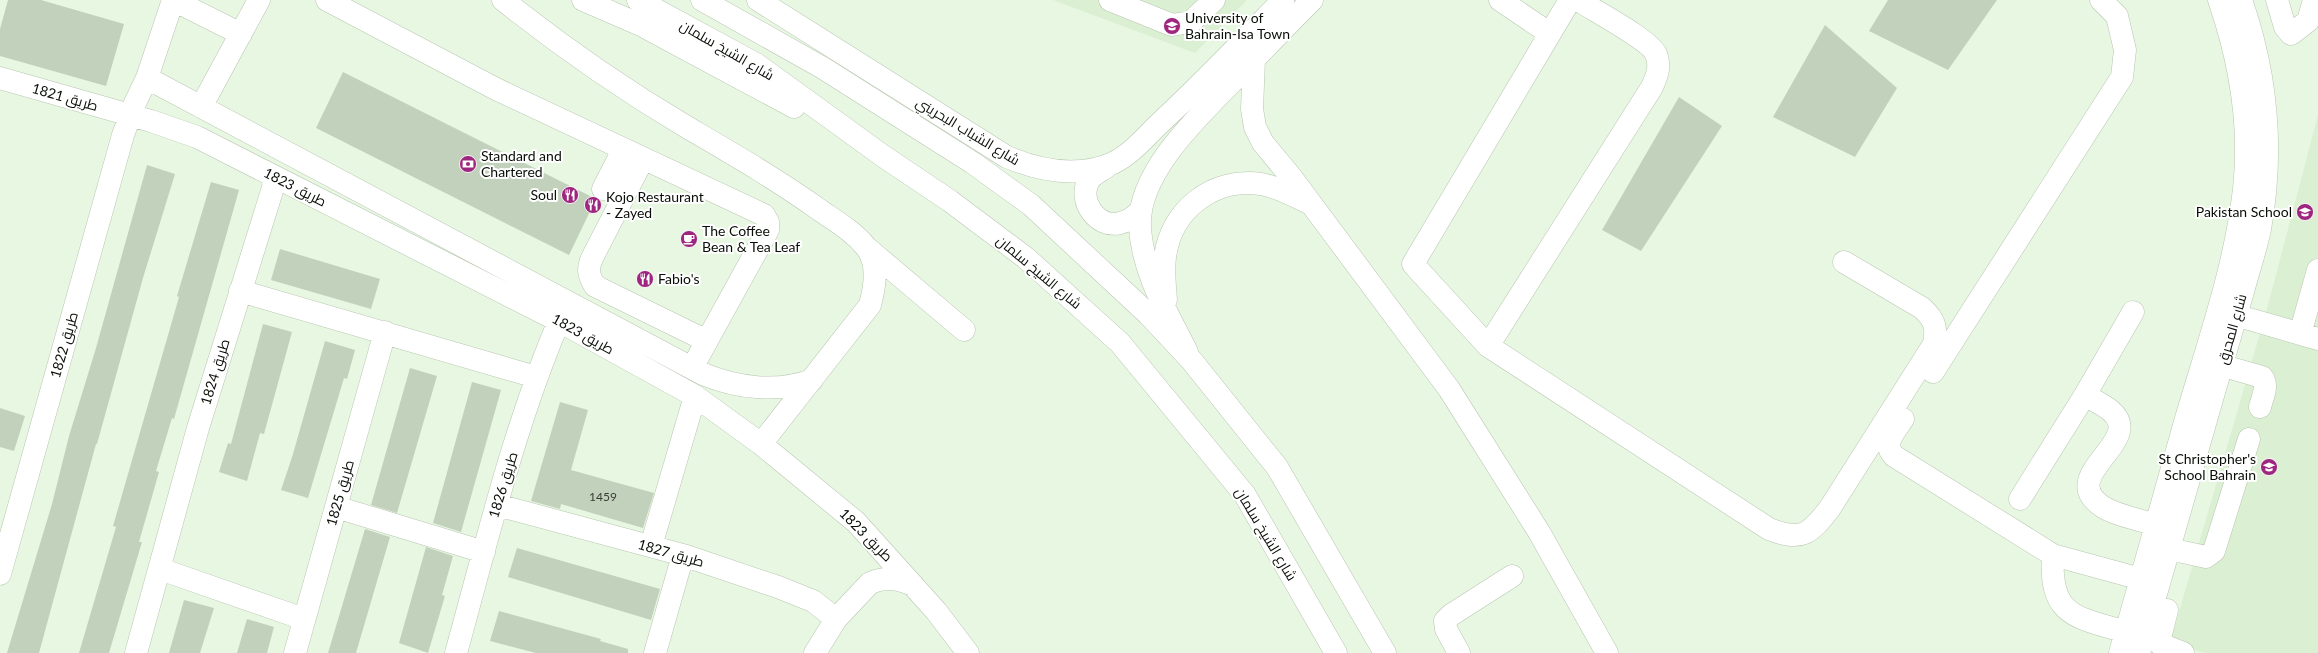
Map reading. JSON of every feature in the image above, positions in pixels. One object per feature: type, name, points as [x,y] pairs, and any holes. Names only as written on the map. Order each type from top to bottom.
[{"type":"street","points":[[173,0],[205,7],[241,34]]},
{"type":"street","name":"طريق 1822","points":[[0,574],[129,115],[147,78],[173,0]]},
{"type":"street","points":[[201,107],[259,0]]},
{"type":"street","points":[[327,0],[496,89],[764,215],[768,222],[768,230],[692,368]]},
{"type":"street","points":[[503,0],[604,76],[788,187],[849,230],[867,248],[964,330]]},
{"type":"street","points":[[583,0],[644,26],[883,156]]},
{"type":"street","name":"شارع الشيخ سلمان","points":[[638,0],[756,64],[883,156],[950,201],[1026,258],[1120,343],[1245,495],[1336,653]]},
{"type":"street","points":[[702,0],[823,68],[966,158],[1031,205],[1148,314],[1192,361],[1277,467],[1385,653]]},
{"type":"street","points":[[733,0],[769,25],[823,68]]},
{"type":"street","name":"شارع الشباب البحريني","points":[[758,0],[1007,157],[1030,167],[1056,171],[1084,170],[1112,163],[1128,154],[1170,114],[1283,0]]},
{"type":"street","points":[[1110,0],[1172,25],[1191,22],[1214,0]]},
{"type":"street","points":[[1192,361],[1168,314],[1143,255],[1140,226],[1141,210],[1150,186],[1164,158],[1176,142],[1312,0]]},
{"type":"street","points":[[1500,0],[1550,33]]},
{"type":"street","points":[[1570,0],[1413,264],[1488,346],[1769,529],[1787,536],[1804,534],[1818,523],[1830,508],[1934,344],[1937,329],[1932,318],[1922,308],[1844,262]]},
{"type":"street","points":[[1488,346],[1652,87],[1658,73],[1656,53],[1645,42],[1578,0]]},
{"type":"street","points":[[2101,0],[2117,16],[2125,50],[2122,77],[1892,437],[1888,447],[1894,456],[2053,555],[2141,579]]},
{"type":"street","name":"شارع المحرق","points":[[2120,653],[2155,525],[2225,285],[2240,220],[2244,188],[2245,124],[2242,92],[2235,54],[2219,0]]},
{"type":"street","name":"شارع المحرق","points":[[2139,653],[2260,231],[2267,166],[2265,102],[2256,46],[2242,0]]},
{"type":"street","points":[[2277,0],[2285,27],[2291,34],[2308,21],[2314,0]]},
{"type":"street","points":[[1254,59],[1252,109],[1255,127],[1263,143],[1312,205],[1449,389],[1540,532],[1607,653]]},
{"type":"street","name":"طريق 1821","points":[[0,78],[129,115]]},
{"type":"street","points":[[147,78],[420,221],[715,379],[745,386],[779,388],[796,386],[812,380]]},
{"type":"street","name":"طريق 1823","points":[[129,115],[196,137],[559,321],[695,396],[762,444],[856,522],[913,585],[968,653]]},
{"type":"street","points":[[603,189],[623,150]]},
{"type":"street","points":[[643,159],[588,266],[589,277],[595,286],[707,341]]},
{"type":"street","points":[[1112,163],[1090,179],[1085,190],[1086,203],[1093,215],[1105,222],[1118,224],[1131,220],[1141,210]]},
{"type":"street","name":"طريق 1824","points":[[136,653],[198,428],[276,178]]},
{"type":"street","points":[[1168,314],[1165,257],[1171,235],[1182,213],[1193,202],[1214,190],[1236,185],[1260,184],[1281,189],[1312,205]]},
{"type":"street","points":[[2183,653],[2162,647],[2159,642],[2276,215],[2275,209],[2271,203],[2264,202]]},
{"type":"street","points":[[762,444],[870,305],[874,290],[875,274],[873,261],[867,248]]},
{"type":"street","points":[[2248,319],[2309,336],[2318,270]]},
{"type":"street","points":[[240,291],[536,377]]},
{"type":"street","points":[[2020,499],[2085,396],[2133,312]]},
{"type":"street","name":"طريق 1826","points":[[456,653],[497,505],[536,377],[559,321]]},
{"type":"street","name":"طريق 1825","points":[[295,653],[385,332]]},
{"type":"street","points":[[2234,368],[2262,377],[2266,384],[2260,407]]},
{"type":"street","points":[[651,546],[695,396]]},
{"type":"street","points":[[2085,396],[2112,412],[2119,422],[2119,435],[2090,475],[2088,487],[2091,498],[2104,508],[2155,525]]},
{"type":"street","points":[[2183,552],[2206,557],[2214,551],[2249,439]]},
{"type":"street","name":"طريق 1827","points":[[497,505],[683,555],[778,587],[813,601],[836,619]]},
{"type":"street","points":[[336,507],[484,552]]},
{"type":"street","points":[[863,589],[872,567],[874,542]]},
{"type":"street","points":[[655,653],[683,555]]},
{"type":"street","points":[[2053,555],[2051,576],[2054,590],[2062,604],[2075,616],[2126,632]]},
{"type":"street","points":[[160,569],[304,619]]},
{"type":"street","points":[[1459,653],[1446,629],[1445,621],[1451,615],[1512,576]]},
{"type":"street","points":[[815,653],[836,619],[870,583],[885,578],[893,578],[913,585]]},
{"type":"shaded area","name":"University of Bahrain-Isa Town","points":[[1053,0],[1247,0],[1195,53]]},
{"type":"shaded area","name":"St Christopher's School Bahrain","points":[[2318,115],[2318,653],[2206,653],[2170,643],[2267,309]]},
{"type":"building","points":[[8,0],[41,0],[124,24],[106,86],[0,56],[0,29]]},
{"type":"building","points":[[1888,0],[1997,0],[1948,70],[1869,31]]},
{"type":"building","points":[[1825,25],[1897,88],[1855,157],[1773,117]]},
{"type":"building","points":[[343,72],[596,199],[569,255],[316,128]]},
{"type":"building","points":[[1679,97],[1722,126],[1641,251],[1602,230]]},
{"type":"building","points":[[147,165],[175,174],[143,278],[39,653],[7,653],[52,504],[69,436],[96,348]]},
{"type":"building","points":[[211,182],[239,190],[174,419],[172,418],[156,471],[159,472],[139,542],[142,542],[109,653],[79,653],[116,527],[113,526],[179,297],[177,296]]},
{"type":"building","points":[[280,249],[380,279],[371,309],[271,280]]},
{"type":"building","points":[[263,324],[292,332],[264,434],[260,433],[247,481],[219,472],[228,443],[231,444]]},
{"type":"building","points":[[325,341],[355,350],[347,379],[344,378],[308,498],[281,490],[293,454]]},
{"type":"building","points":[[410,368],[437,376],[397,513],[371,505]]},
{"type":"building","points":[[472,382],[501,390],[461,532],[433,523]]},
{"type":"building","points":[[560,402],[588,410],[571,470],[654,493],[643,528],[561,504],[560,509],[531,501]]},
{"type":"building","points":[[0,408],[25,416],[14,451],[0,447]]},
{"type":"building","points":[[365,529],[390,537],[356,653],[328,653]]},
{"type":"building","points":[[426,547],[453,556],[442,595],[445,596],[428,653],[399,643]]},
{"type":"building","points":[[517,548],[660,589],[651,620],[508,577]]},
{"type":"building","points":[[184,600],[214,608],[200,653],[169,653]]},
{"type":"building","points":[[499,611],[601,639],[600,641],[628,649],[628,653],[536,653],[490,641]]},
{"type":"building","points":[[247,619],[274,627],[267,653],[237,653]]},
{"type":"place","name":"University of Bahrain-Isa Town","points":[[1172,26]]},
{"type":"place","name":"Standard and Chartered","points":[[468,164]]},
{"type":"place","name":"Soul","points":[[570,195]]},
{"type":"place","name":"Kojo Restaurant - Zayed","points":[[593,205]]},
{"type":"place","name":"Pakistan School","points":[[2305,212]]},
{"type":"place","name":"The Coffee Bean & Tea Leaf","points":[[689,239]]},
{"type":"place","name":"Fabio's","points":[[645,279]]},
{"type":"place","name":"St Christopher's School Bahrain","points":[[2269,467]]}]
